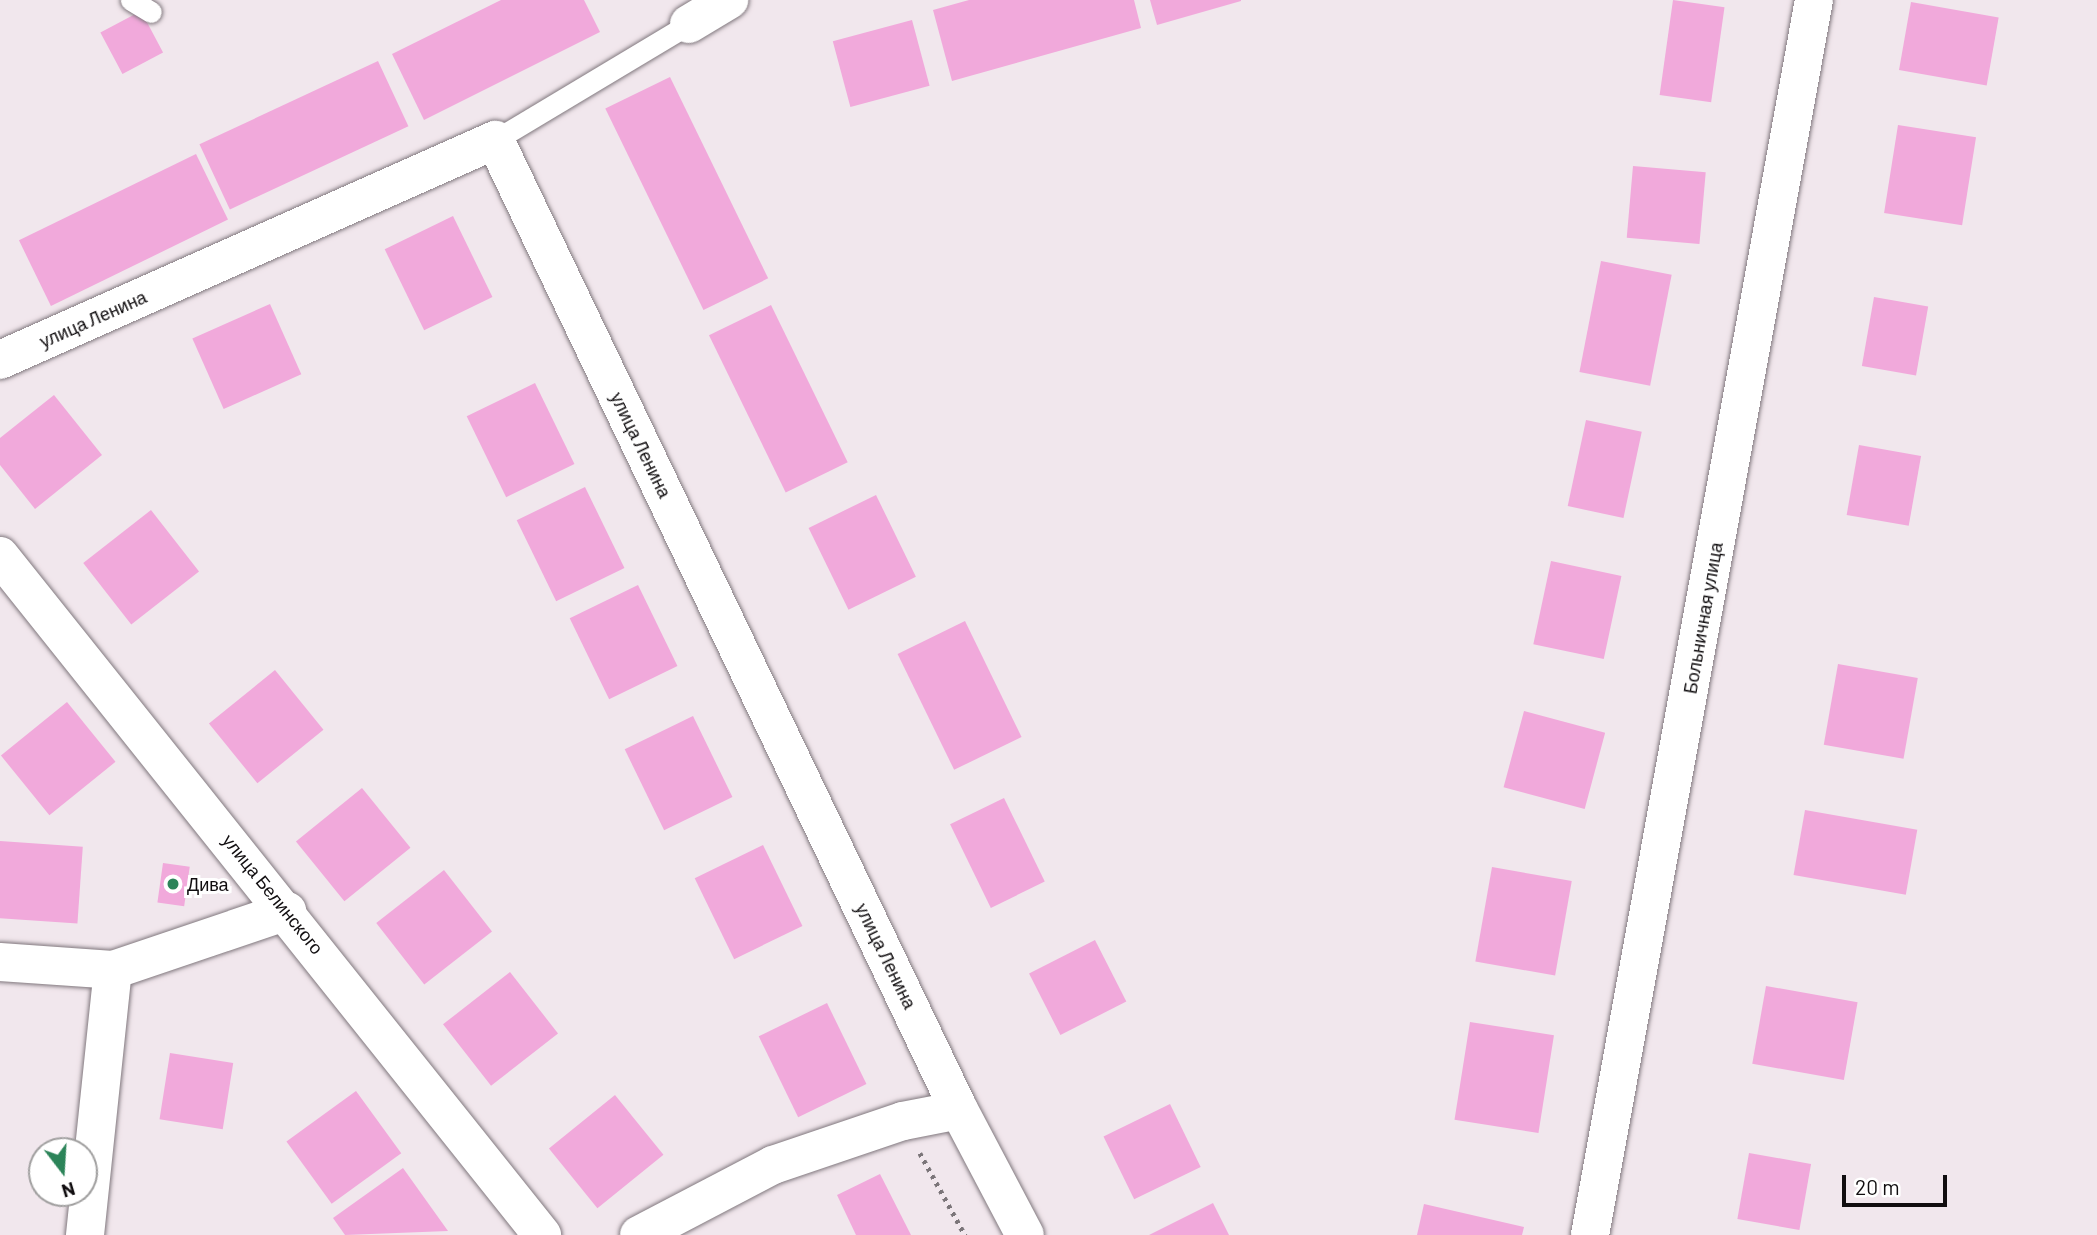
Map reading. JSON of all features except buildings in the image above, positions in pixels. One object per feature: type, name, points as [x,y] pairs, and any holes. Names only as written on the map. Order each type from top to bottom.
[{"type":"street","points":[[689,24],[729,0]]},
{"type":"street","name":"Больничная улица","points":[[1590,1235],[1814,0]]},
{"type":"street","name":"улица Ленина","points":[[0,360],[495,140],[959,1110],[1026,1235]]},
{"type":"street","name":"улица Белинского","points":[[0,556],[287,911],[542,1235]]},
{"type":"street","points":[[0,962],[113,970],[287,911]]},
{"type":"street","points":[[85,1235],[113,970]]},
{"type":"street","points":[[639,1235],[773,1165],[903,1121],[959,1110]]},
{"type":"lane","points":[[131,0],[151,12]]},
{"type":"lane","points":[[495,140],[689,24]]},
{"type":"path","points":[[903,1121],[965,1235]]},
{"type":"place","name":"Дива","points":[[173,884]]}]
